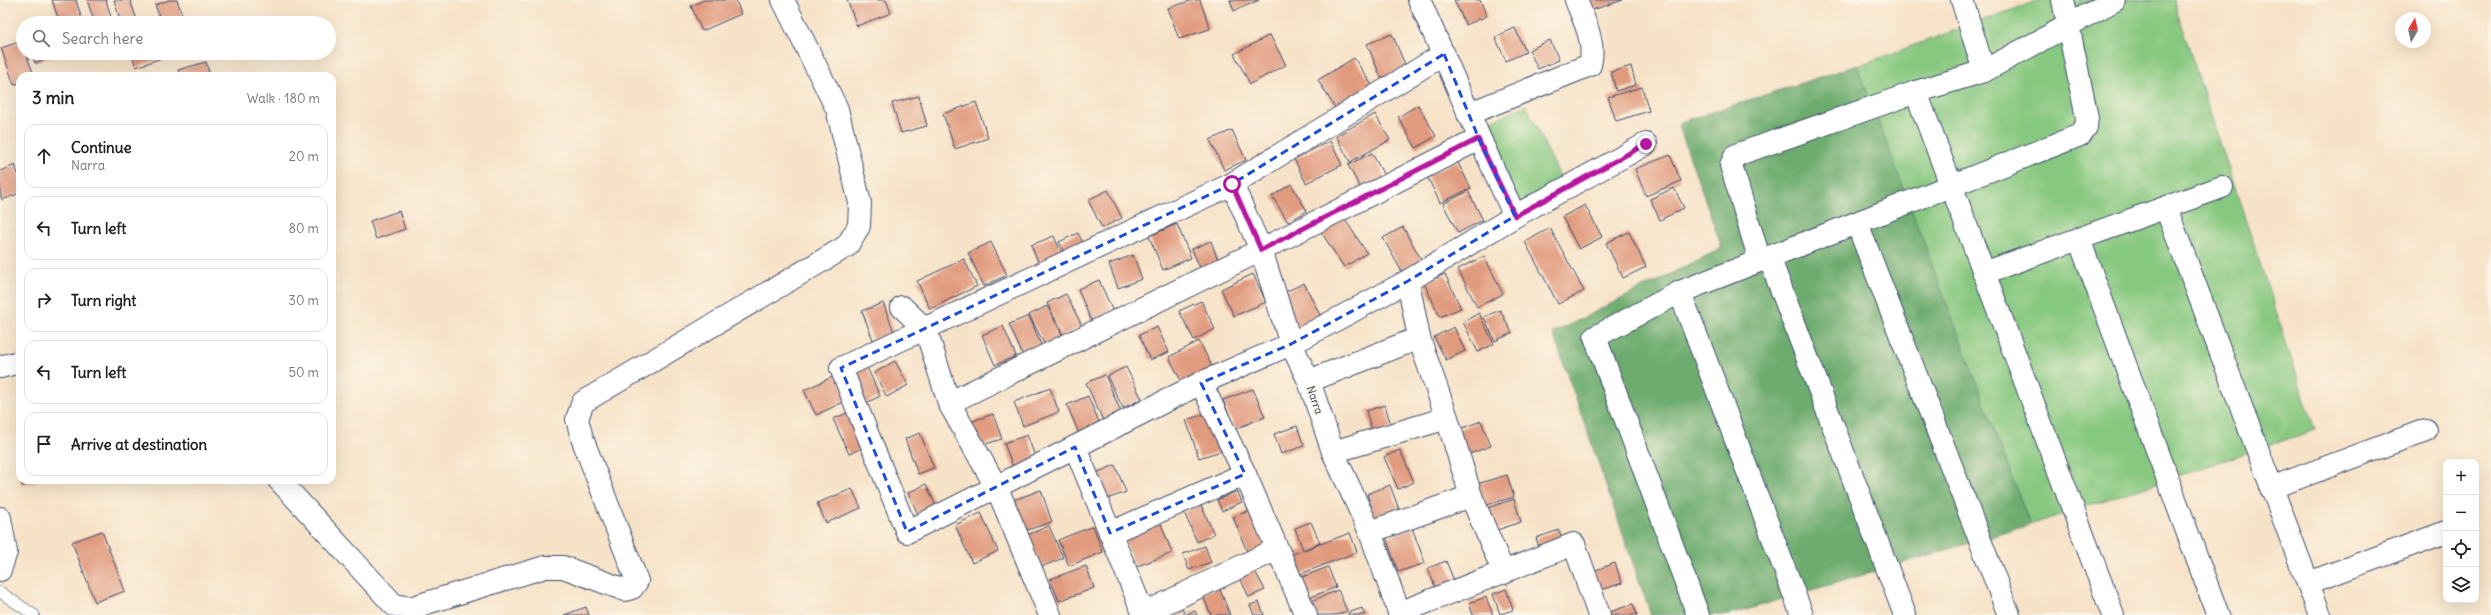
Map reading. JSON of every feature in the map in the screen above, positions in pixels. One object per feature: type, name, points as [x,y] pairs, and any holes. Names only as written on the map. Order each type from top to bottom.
[{"type":"street","points":[[284,484],[394,605],[410,608],[545,567],[563,567],[625,590],[632,588],[637,581],[582,438],[577,420],[583,402],[847,246],[859,226],[860,203],[837,109],[783,0]]},
{"type":"street","points":[[1419,0],[1444,54],[1478,139],[1515,216]]},
{"type":"street","points":[[1468,114],[1590,65],[1592,57],[1591,40],[1576,0]]},
{"type":"street","points":[[1962,0],[1984,71]]},
{"type":"street","points":[[1698,615],[1594,340],[1596,334],[1680,292],[2080,135],[2086,127],[2087,118],[2063,0]]},
{"type":"street","points":[[1905,615],[1764,259],[1731,164],[1736,155],[1916,92],[1984,71],[2068,27],[2115,0]]},
{"type":"street","points":[[1444,54],[1232,184],[926,330],[841,368],[907,532],[997,488],[1201,383],[1291,344],[1408,281],[1515,216],[1646,144]]},
{"type":"street","points":[[1916,92],[2113,615]]},
{"type":"street","points":[[949,403],[1261,250],[1478,139]]},
{"type":"street","name":"Narra","points":[[1232,184],[1261,250],[1291,344],[1309,381],[1333,452],[1370,532],[1400,614]]},
{"type":"street","points":[[1984,273],[2222,187]]},
{"type":"street","points":[[2166,208],[2320,615]]},
{"type":"street","points":[[1857,223],[2009,615]]},
{"type":"street","points":[[2079,238],[2218,615]]},
{"type":"street","points":[[1408,281],[1419,338],[1447,418],[1471,496],[1504,573]]},
{"type":"street","points":[[1680,292],[1802,615]]},
{"type":"street","points":[[902,307],[926,330],[949,403],[997,488],[1050,615]]},
{"type":"street","points":[[1309,381],[1419,338]]},
{"type":"street","points":[[0,367],[16,363]]},
{"type":"street","points":[[1201,383],[1245,474],[1306,615]]},
{"type":"street","points":[[1333,452],[1447,418]]},
{"type":"street","points":[[2271,488],[2426,430]]},
{"type":"street","points":[[1075,447],[1144,614],[1277,549]]},
{"type":"street","points":[[1110,533],[1245,474]]},
{"type":"street","points":[[1370,532],[1471,496]]},
{"type":"street","points":[[0,518],[6,552],[0,570]]},
{"type":"street","points":[[2308,583],[2443,533]]},
{"type":"street","points":[[1400,614],[1574,544],[1599,615]]},
{"type":"lane","points":[[0,592],[34,615]]},
{"type":"highlighted area","points":[[1444,54],[1479,139],[1515,216],[1408,281],[1291,344],[1201,383],[1245,474],[1110,533],[1075,447],[907,532],[841,368],[1232,184]]},
{"type":"green space","points":[[2039,0],[2173,0],[2315,430],[2030,525],[1857,66]]},
{"type":"green space","points":[[1857,65],[2030,525],[1729,615],[1651,615],[1553,333],[1722,248],[1678,123]]},
{"type":"green space","points":[[1526,105],[1563,183],[1520,204],[1483,125]]},
{"type":"building","points":[[52,0],[76,0],[81,16],[58,16]]},
{"type":"building","points":[[87,0],[106,0],[111,16],[93,16]]},
{"type":"building","points":[[114,0],[130,0],[136,16],[119,16]]},
{"type":"building","points":[[169,0],[177,0],[183,16],[159,16],[155,5]]},
{"type":"building","points":[[704,0],[736,0],[741,14],[702,31],[691,6]]},
{"type":"building","points":[[847,0],[886,0],[891,13],[857,26]]},
{"type":"building","points":[[1193,0],[1200,0],[1210,29],[1179,39],[1168,8]]},
{"type":"building","points":[[1230,0],[1259,0],[1234,11]]},
{"type":"building","points":[[1454,0],[1480,0],[1487,16],[1466,25]]},
{"type":"building","points":[[1586,0],[1623,0],[1589,11]]},
{"type":"building","points":[[1515,28],[1526,52],[1506,61],[1495,37]]},
{"type":"building","points":[[1392,34],[1407,69],[1382,80],[1367,44]]},
{"type":"building","points":[[1270,35],[1286,65],[1250,84],[1234,54]]},
{"type":"building","points":[[1550,40],[1559,60],[1538,69],[1529,50]]},
{"type":"building","points":[[16,43],[16,60],[28,60],[33,72],[16,72],[16,84],[14,85],[1,48]]},
{"type":"building","points":[[1354,58],[1374,88],[1337,111],[1318,80]]},
{"type":"building","points":[[34,60],[43,60],[35,63]]},
{"type":"building","points":[[134,60],[156,60],[136,67]]},
{"type":"building","points":[[206,62],[209,72],[179,72],[178,70]]},
{"type":"building","points":[[1631,66],[1636,85],[1616,91],[1611,72]]},
{"type":"building","points":[[1642,87],[1649,111],[1616,121],[1608,97]]},
{"type":"building","points":[[919,96],[927,126],[901,133],[892,103]]},
{"type":"building","points":[[976,102],[988,138],[955,149],[943,114]]},
{"type":"building","points":[[1418,105],[1436,136],[1416,148],[1398,117]]},
{"type":"building","points":[[1375,114],[1390,140],[1350,162],[1336,136]]},
{"type":"building","points":[[1232,130],[1246,160],[1224,170],[1210,140]]},
{"type":"building","points":[[1330,141],[1342,165],[1306,183],[1294,159]]},
{"type":"building","points":[[1372,153],[1386,179],[1362,191],[1348,165]]},
{"type":"building","points":[[1670,155],[1681,181],[1646,196],[1635,169]]},
{"type":"building","points":[[1457,161],[1471,188],[1440,203],[1427,176]]},
{"type":"building","points":[[15,165],[16,168],[16,195],[2,200],[0,193],[0,171]]},
{"type":"building","points":[[1291,184],[1307,211],[1288,222],[1272,196]]},
{"type":"building","points":[[1674,188],[1684,208],[1660,220],[1650,199]]},
{"type":"building","points":[[1108,190],[1122,218],[1102,228],[1088,200]]},
{"type":"building","points":[[1468,191],[1483,220],[1458,233],[1443,204]]},
{"type":"building","points":[[1585,205],[1602,237],[1579,249],[1562,217]]},
{"type":"building","points":[[399,211],[405,229],[376,239],[370,221]]},
{"type":"building","points":[[1344,218],[1367,253],[1344,267],[1321,232]]},
{"type":"building","points":[[1177,224],[1191,258],[1163,270],[1149,236]]},
{"type":"building","points":[[1403,227],[1422,261],[1402,272],[1383,238]]},
{"type":"building","points":[[1550,228],[1584,291],[1558,304],[1525,242]]},
{"type":"building","points":[[1629,232],[1646,267],[1623,278],[1606,243]]},
{"type":"building","points":[[1078,233],[1086,249],[1067,259],[1059,242]]},
{"type":"building","points":[[1054,236],[1062,255],[1039,264],[1031,245]]},
{"type":"building","points":[[1211,241],[1219,263],[1201,270],[1192,249]]},
{"type":"building","points":[[991,242],[1007,275],[984,286],[968,253]]},
{"type":"building","points":[[1133,255],[1142,279],[1118,288],[1109,264]]},
{"type":"building","points":[[1484,256],[1503,294],[1477,307],[1458,269]]},
{"type":"building","points":[[964,259],[977,286],[930,309],[917,281]]},
{"type":"building","points":[[1253,274],[1266,302],[1234,316],[1221,289]]},
{"type":"building","points":[[1445,274],[1461,308],[1440,317],[1424,283]]},
{"type":"building","points":[[1099,280],[1114,314],[1092,323],[1078,289]]},
{"type":"building","points":[[1304,283],[1321,317],[1294,331],[1277,296]]},
{"type":"building","points":[[1066,294],[1082,326],[1063,335],[1047,303]]},
{"type":"building","points":[[1201,301],[1215,329],[1194,340],[1179,311]]},
{"type":"building","points":[[883,303],[894,332],[873,340],[862,311]]},
{"type":"building","points":[[1047,306],[1064,338],[1046,347],[1029,315]]},
{"type":"building","points":[[1500,310],[1512,333],[1495,341],[1484,317]]},
{"type":"building","points":[[1479,313],[1494,344],[1478,352],[1463,322]]},
{"type":"building","points":[[1029,316],[1042,347],[1023,356],[1009,324]]},
{"type":"building","points":[[1003,326],[1016,356],[995,365],[982,335]]},
{"type":"building","points":[[1157,327],[1169,352],[1150,360],[1139,335]]},
{"type":"building","points":[[1454,327],[1465,351],[1446,360],[1434,337]]},
{"type":"building","points":[[1199,341],[1216,374],[1185,389],[1169,357]]},
{"type":"building","points":[[895,361],[908,385],[887,397],[874,373]]},
{"type":"building","points":[[866,365],[880,396],[864,404],[850,373]]},
{"type":"building","points":[[1126,367],[1142,399],[1123,408],[1107,376]]},
{"type":"building","points":[[837,375],[848,400],[816,415],[804,390]]},
{"type":"building","points":[[1105,375],[1123,417],[1105,425],[1086,383]]},
{"type":"building","points":[[1050,388],[1059,412],[1023,426],[1014,402]]},
{"type":"building","points":[[1253,389],[1265,417],[1235,429],[1223,400]]},
{"type":"building","points":[[1088,396],[1102,429],[1081,438],[1067,405]]},
{"type":"building","points":[[1385,405],[1392,428],[1373,434],[1366,411]]},
{"type":"building","points":[[854,410],[869,445],[849,454],[833,419]]},
{"type":"building","points":[[1208,413],[1221,451],[1199,458],[1186,420]]},
{"type":"building","points":[[993,414],[1002,439],[979,446],[970,422]]},
{"type":"building","points":[[1481,421],[1491,446],[1461,457],[1452,432]]},
{"type":"building","points":[[1297,426],[1304,446],[1281,454],[1274,434]]},
{"type":"building","points":[[920,433],[934,468],[918,474],[905,439]]},
{"type":"building","points":[[1027,435],[1038,464],[1015,472],[1004,443]]},
{"type":"building","points":[[1400,450],[1414,482],[1398,489],[1384,457]]},
{"type":"building","points":[[1115,465],[1126,492],[1107,499],[1096,473]]},
{"type":"building","points":[[1507,475],[1514,497],[1480,507],[1473,485]]},
{"type":"building","points":[[926,484],[936,506],[918,514],[908,493]]},
{"type":"building","points":[[1390,485],[1400,512],[1376,520],[1367,494]]},
{"type":"building","points":[[852,489],[861,508],[826,523],[817,503]]},
{"type":"building","points":[[1041,490],[1052,522],[1018,533],[1008,502]]},
{"type":"building","points":[[1237,491],[1242,502],[1222,511],[1217,500]]},
{"type":"building","points":[[1514,499],[1521,522],[1491,532],[1484,509]]},
{"type":"building","points":[[1201,505],[1214,534],[1197,542],[1184,512]]},
{"type":"building","points":[[1251,510],[1266,546],[1248,554],[1233,517]]},
{"type":"building","points":[[981,513],[998,551],[972,563],[955,525]]},
{"type":"building","points":[[1160,521],[1172,553],[1135,567],[1123,536]]},
{"type":"building","points":[[1311,522],[1320,543],[1303,550],[1295,528]]},
{"type":"building","points":[[1049,526],[1063,558],[1041,567],[1027,535]]},
{"type":"building","points":[[1093,526],[1103,552],[1069,566],[1058,540]]},
{"type":"building","points":[[1412,528],[1425,563],[1398,572],[1386,537]]},
{"type":"building","points":[[1559,530],[1563,542],[1540,550],[1536,538]]},
{"type":"building","points":[[102,531],[125,591],[95,602],[72,542]]},
{"type":"building","points":[[1350,533],[1357,552],[1298,575],[1290,555]]},
{"type":"building","points":[[1205,546],[1211,562],[1189,570],[1183,554]]},
{"type":"building","points":[[1446,561],[1457,588],[1438,595],[1428,568]]},
{"type":"building","points":[[1615,563],[1622,583],[1595,592],[1588,573]]},
{"type":"building","points":[[1086,566],[1094,588],[1059,601],[1050,579]]},
{"type":"building","points":[[1328,567],[1336,587],[1306,599],[1297,579]]},
{"type":"building","points":[[1254,569],[1265,590],[1249,597],[1239,576]]},
{"type":"building","points":[[1219,587],[1230,615],[1211,615],[1202,594]]},
{"type":"building","points":[[1506,589],[1513,610],[1500,614],[1493,594]]},
{"type":"building","points":[[1338,590],[1347,611],[1337,615],[1312,615],[1307,603]]},
{"type":"building","points":[[1486,597],[1493,615],[1473,615],[1469,603]]},
{"type":"building","points":[[1259,602],[1264,615],[1254,615],[1250,605]]},
{"type":"building","points":[[1633,604],[1637,615],[1601,615]]},
{"type":"building","points":[[586,607],[589,615],[564,615]]},
{"type":"building","points":[[1181,607],[1185,615],[1163,615]]},
{"type":"building","points":[[1362,608],[1365,615],[1348,615],[1348,613]]},
{"type":"building","points":[[1195,611],[1197,615],[1185,615]]},
{"type":"route","points":[[1232,184],[1261,250],[1478,139],[1515,216],[1646,144]]}]
